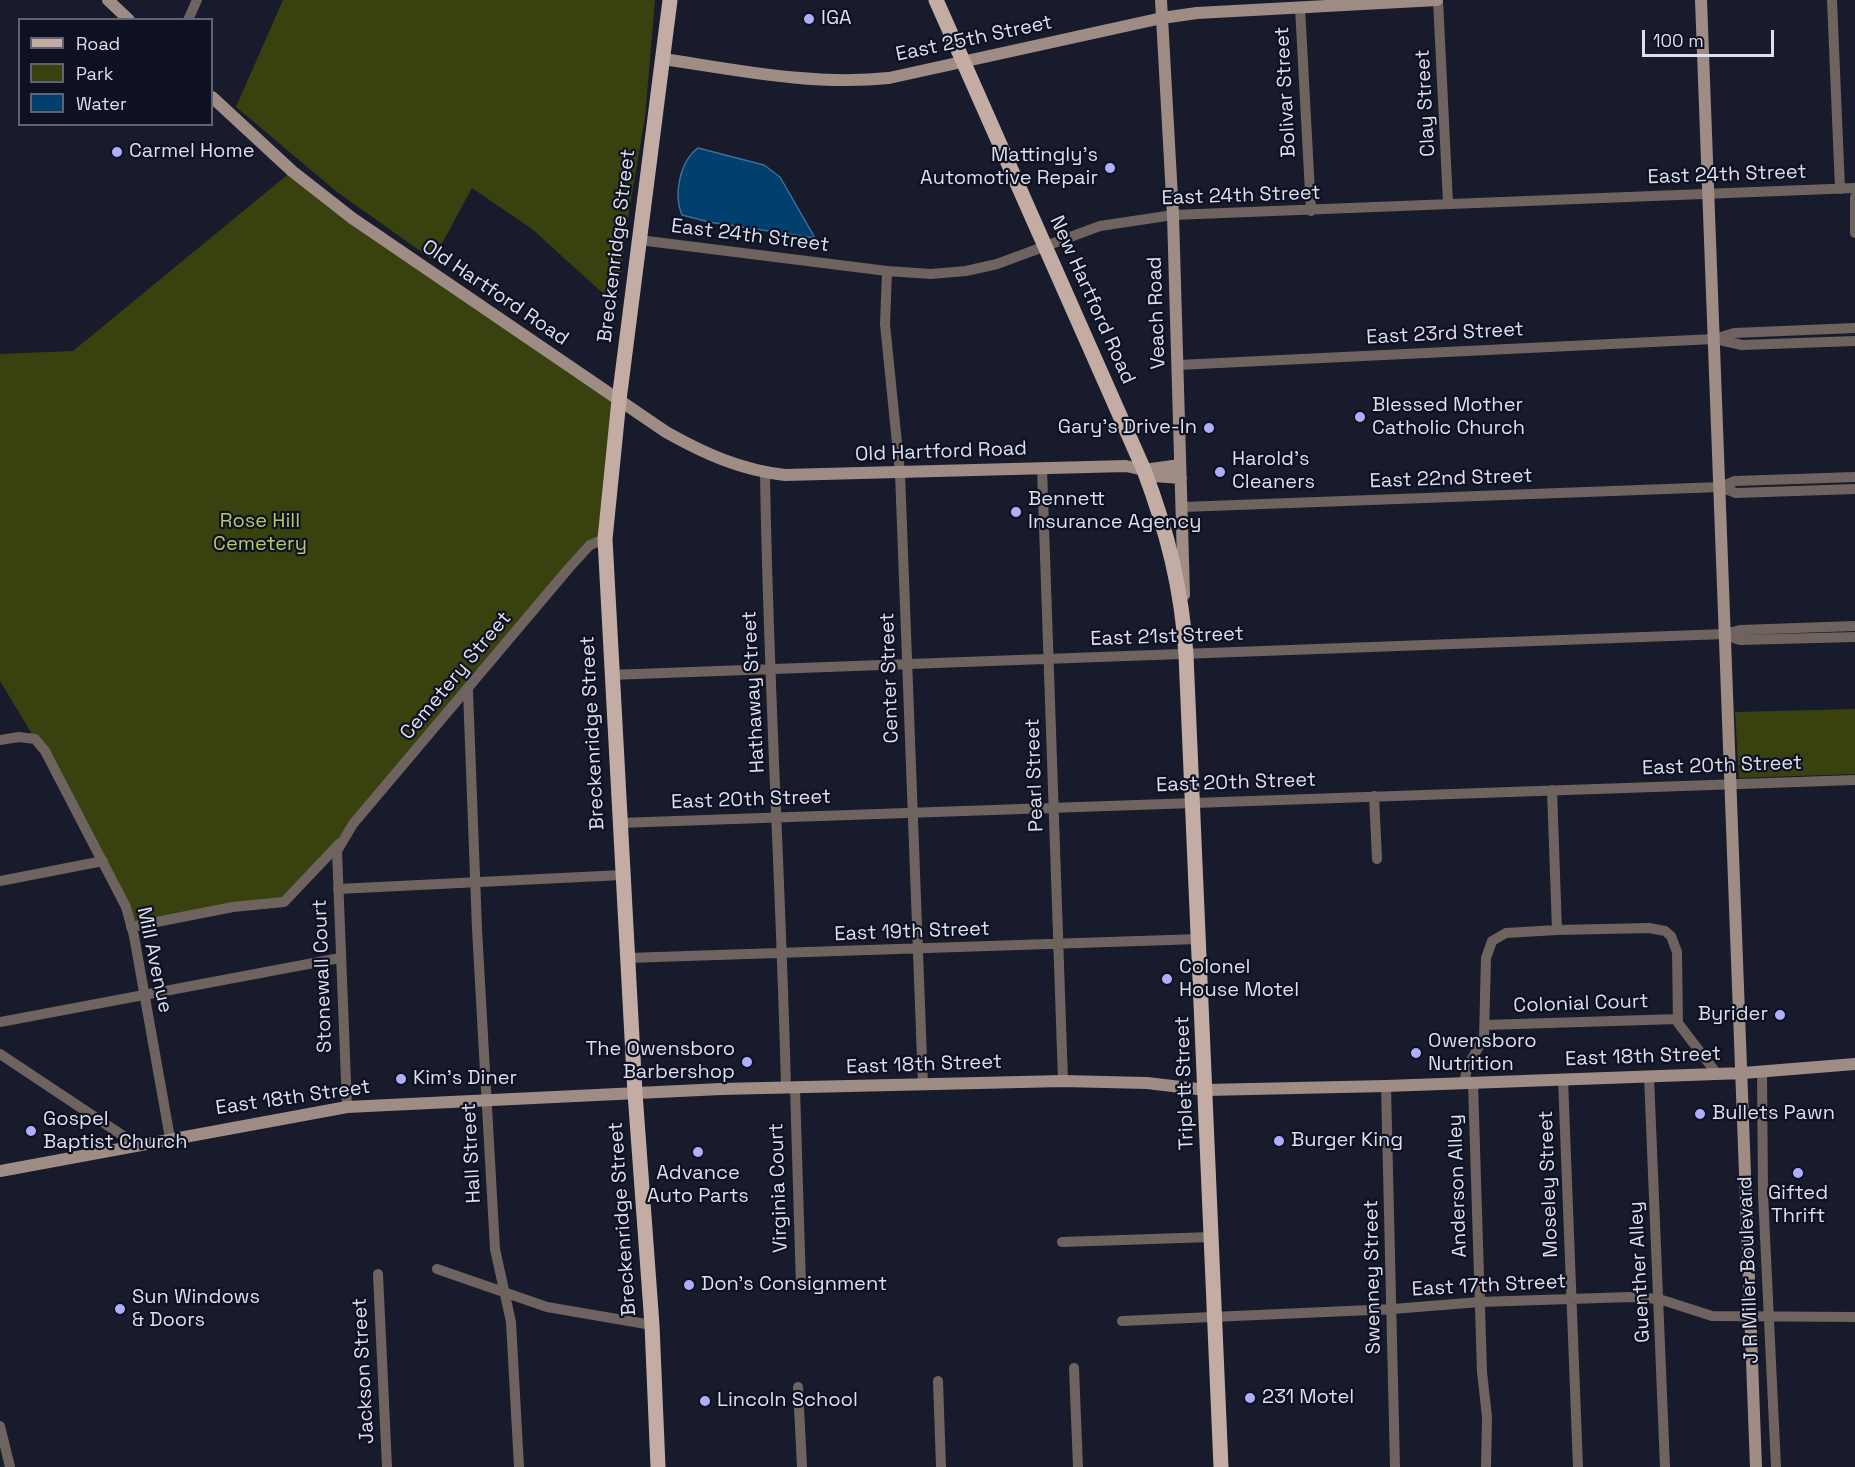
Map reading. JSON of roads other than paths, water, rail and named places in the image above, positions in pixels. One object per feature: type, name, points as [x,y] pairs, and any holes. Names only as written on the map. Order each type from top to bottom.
[{"type":"main road","name":"Breckenridge Street","points":[[658,1467],[652,1325],[635,1093],[610,675],[605,539],[619,400],[670,0]]},
{"type":"main road","name":"New Hartford Road","points":[[936,0],[1144,470],[1173,557],[1184,626]]},
{"type":"main road","name":"Triplett Street","points":[[1184,626],[1221,1467]]},
{"type":"street","points":[[108,0],[127,18]]},
{"type":"street","points":[[189,18],[197,0]]},
{"type":"street","name":"Veach Road","points":[[1161,0],[1173,215],[1183,507],[1184,626]]},
{"type":"street","name":"East 25th Street","points":[[663,59],[837,82],[889,78],[1162,18],[1197,13],[1437,0]]},
{"type":"street","name":"Clay Street","points":[[1437,0],[1448,203]]},
{"type":"street","points":[[1701,0],[1756,1467]]},
{"type":"street","points":[[1832,0],[1840,189]]},
{"type":"street","name":"Bolivar Street","points":[[1300,8],[1311,211]]},
{"type":"street","name":"Old Hartford Road","points":[[213,98],[292,171],[352,219],[619,400],[688,444],[735,465],[765,473],[804,475],[1126,466],[1144,470],[1181,471]]},
{"type":"street","name":"East 24th Street","points":[[639,240],[888,271],[931,274],[966,271],[997,264],[1100,226],[1173,215],[1855,188]]},
{"type":"street","points":[[1855,197],[1855,233]]},
{"type":"street","name":"Center Street","points":[[888,271],[885,324],[900,473],[923,1085]]},
{"type":"street","name":"East 23rd Street","points":[[1178,365],[1714,339],[1734,333],[1855,328]]},
{"type":"street","name":"East 23rd Street","points":[[1714,339],[1742,345],[1855,341]]},
{"type":"street","name":"Pearl Street","points":[[1042,468],[1064,1081]]},
{"type":"street","name":"Hathaway Street","points":[[765,473],[767,592],[773,670],[777,817],[791,1088]]},
{"type":"street","name":"East 22nd Street","points":[[1183,507],[1720,487],[1735,481],[1855,477]]},
{"type":"street","name":"East 22nd Street","points":[[1720,487],[1736,493],[1855,489]]},
{"type":"street","name":"Cemetery Street","points":[[131,927],[233,907],[284,902],[340,843],[352,824],[468,691],[590,544],[605,539]]},
{"type":"street","name":"East 21st Street","points":[[610,675],[1725,634],[1740,630],[1855,626]]},
{"type":"street","name":"East 21st Street","points":[[1725,634],[1740,640],[1855,637]]},
{"type":"street","name":"Hall Street","points":[[468,691],[475,882],[495,1249],[511,1322],[519,1467]]},
{"type":"street","name":"Mill Avenue","points":[[0,740],[19,737],[34,739],[45,751],[120,894],[131,927],[170,1138]]},
{"type":"street","name":"East 20th Street","points":[[619,823],[1855,780]]},
{"type":"street","points":[[1552,790],[1557,930]]},
{"type":"street","points":[[1374,796],[1377,859]]},
{"type":"street","name":"Stonewall Court","points":[[340,843],[337,851],[338,889],[347,1107]]},
{"type":"street","points":[[0,881],[104,861]]},
{"type":"street","points":[[338,889],[622,875]]},
{"type":"street","name":"Colonial Court","points":[[1469,1083],[1467,1068],[1484,1037],[1486,958],[1492,941],[1506,933],[1557,930],[1648,928],[1665,931],[1675,943],[1677,952],[1678,1019],[1682,1031],[1717,1074]]},
{"type":"street","name":"East 19th Street","points":[[627,958],[1199,939]]},
{"type":"street","points":[[0,1022],[340,958]]},
{"type":"street","name":"Colonial Court","points":[[1485,1025],[1678,1019]]},
{"type":"street","points":[[0,1053],[138,1144]]},
{"type":"street","name":"East 18th Street","points":[[0,1171],[347,1107],[635,1093],[1064,1081],[1147,1083],[1206,1090],[1386,1086],[1743,1073],[1855,1064]]},
{"type":"street","name":"J R Miller Boulevard","points":[[1762,1071],[1763,1194],[1776,1467]]},
{"type":"street","name":"Guenther Alley","points":[[1649,1076],[1665,1467]]},
{"type":"street","name":"Moseley Street","points":[[1563,1079],[1578,1467]]},
{"type":"street","name":"Anderson Alley","points":[[1469,1083],[1487,1417],[1486,1467]]},
{"type":"street","name":"Swenney Street","points":[[1386,1086],[1395,1467]]},
{"type":"street","name":"Virginia Court","points":[[791,1088],[801,1286]]},
{"type":"street","points":[[1747,1194],[1763,1194]]},
{"type":"street","points":[[1062,1242],[1212,1237]]},
{"type":"street","points":[[437,1269],[547,1307],[652,1325]]},
{"type":"street","name":"Jackson Street","points":[[378,1274],[387,1467]]},
{"type":"street","name":"East 17th Street","points":[[1122,1321],[1571,1299],[1659,1299],[1713,1316],[1855,1317]]},
{"type":"street","points":[[1074,1368],[1078,1467]]},
{"type":"street","points":[[938,1381],[941,1467]]},
{"type":"street","points":[[798,1388],[801,1467]]},
{"type":"street","points":[[0,1426],[10,1467]]},
{"type":"water","points":[[698,148],[764,165],[780,177],[815,238],[709,222],[682,215],[678,198],[680,179],[687,161]]},
{"type":"place","name":"IGA","points":[[809,19]]},
{"type":"place","name":"Carmel Home","points":[[117,152]]},
{"type":"place","name":"Mattingly's Automotive Repair","points":[[1110,168]]},
{"type":"place","name":"Blessed Mother Catholic Church","points":[[1360,417]]},
{"type":"place","name":"Gary's Drive-In","points":[[1209,428]]},
{"type":"place","name":"Harold's Cleaners","points":[[1220,472]]},
{"type":"place","name":"Bennett Insurance Agency","points":[[1016,512]]},
{"type":"place","name":"Colonel House Motel","points":[[1167,979]]},
{"type":"place","name":"Byrider","points":[[1780,1015]]},
{"type":"place","name":"Owensboro Nutrition","points":[[1416,1053]]},
{"type":"place","name":"The Owensboro Barbershop","points":[[747,1062]]},
{"type":"place","name":"Kim's Diner","points":[[401,1079]]},
{"type":"place","name":"Bullets Pawn","points":[[1700,1114]]},
{"type":"place","name":"Gospel Baptist Church","points":[[31,1131]]},
{"type":"place","name":"Burger King","points":[[1279,1141]]},
{"type":"place","name":"Advance Auto Parts","points":[[698,1152]]},
{"type":"place","name":"Gifted Thrift","points":[[1798,1173]]},
{"type":"place","name":"Don's Consignment","points":[[689,1285]]},
{"type":"place","name":"Sun Windows & Doors","points":[[120,1309]]},
{"type":"place","name":"231 Motel","points":[[1250,1398]]},
{"type":"place","name":"Lincoln School","points":[[705,1401]]},
{"type":"park label","name":"Rose Hill Cemetery","points":[[260,534]]}]
